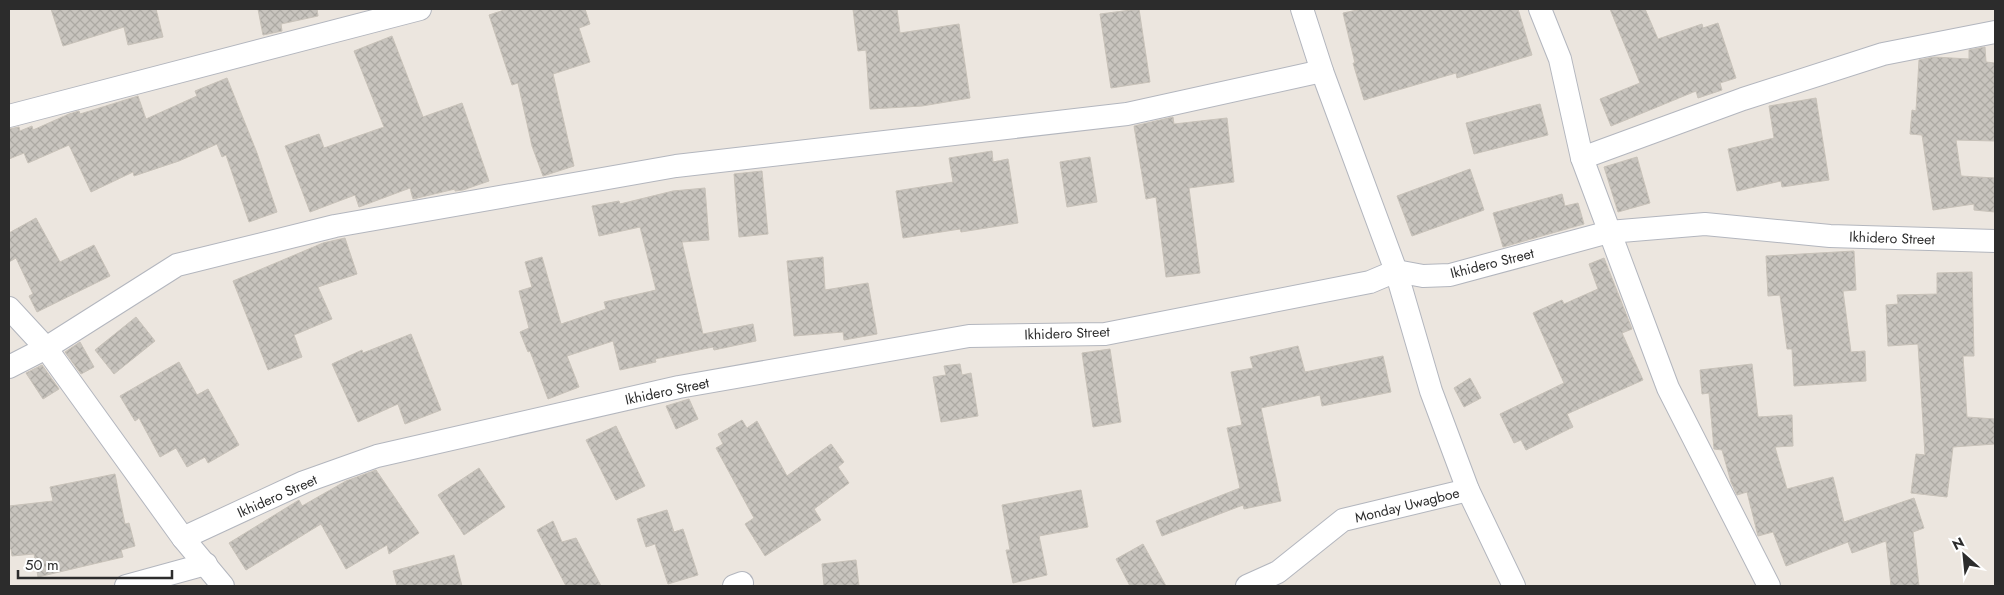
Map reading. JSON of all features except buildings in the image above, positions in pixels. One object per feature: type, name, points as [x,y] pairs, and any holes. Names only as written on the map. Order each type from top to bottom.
[{"type":"street","points":[[9,116],[350,18],[420,9]]},
{"type":"street","points":[[1302,9],[1322,71],[1396,271],[1431,391],[1468,490],[1514,586]]},
{"type":"street","points":[[1540,9],[1560,59],[1582,158],[1668,388],[1769,586]]},
{"type":"street","points":[[1582,158],[1743,99],[1882,54],[1995,32]]},
{"type":"street","points":[[9,367],[46,348],[177,265],[335,226],[676,166],[1127,114],[1322,71]]},
{"type":"street","name":"Ikhidero Street","points":[[183,538],[304,482],[377,456],[679,387],[969,336],[1105,334],[1370,282],[1396,271],[1423,276],[1450,275],[1609,232],[1705,224],[1830,236],[1995,241]]},
{"type":"street","points":[[9,308],[46,348],[183,538],[223,586]]},
{"type":"street","name":"Monday Uwagboe","points":[[1247,586],[1278,572],[1343,520],[1468,490]]},
{"type":"street","points":[[126,586],[206,564]]}]
